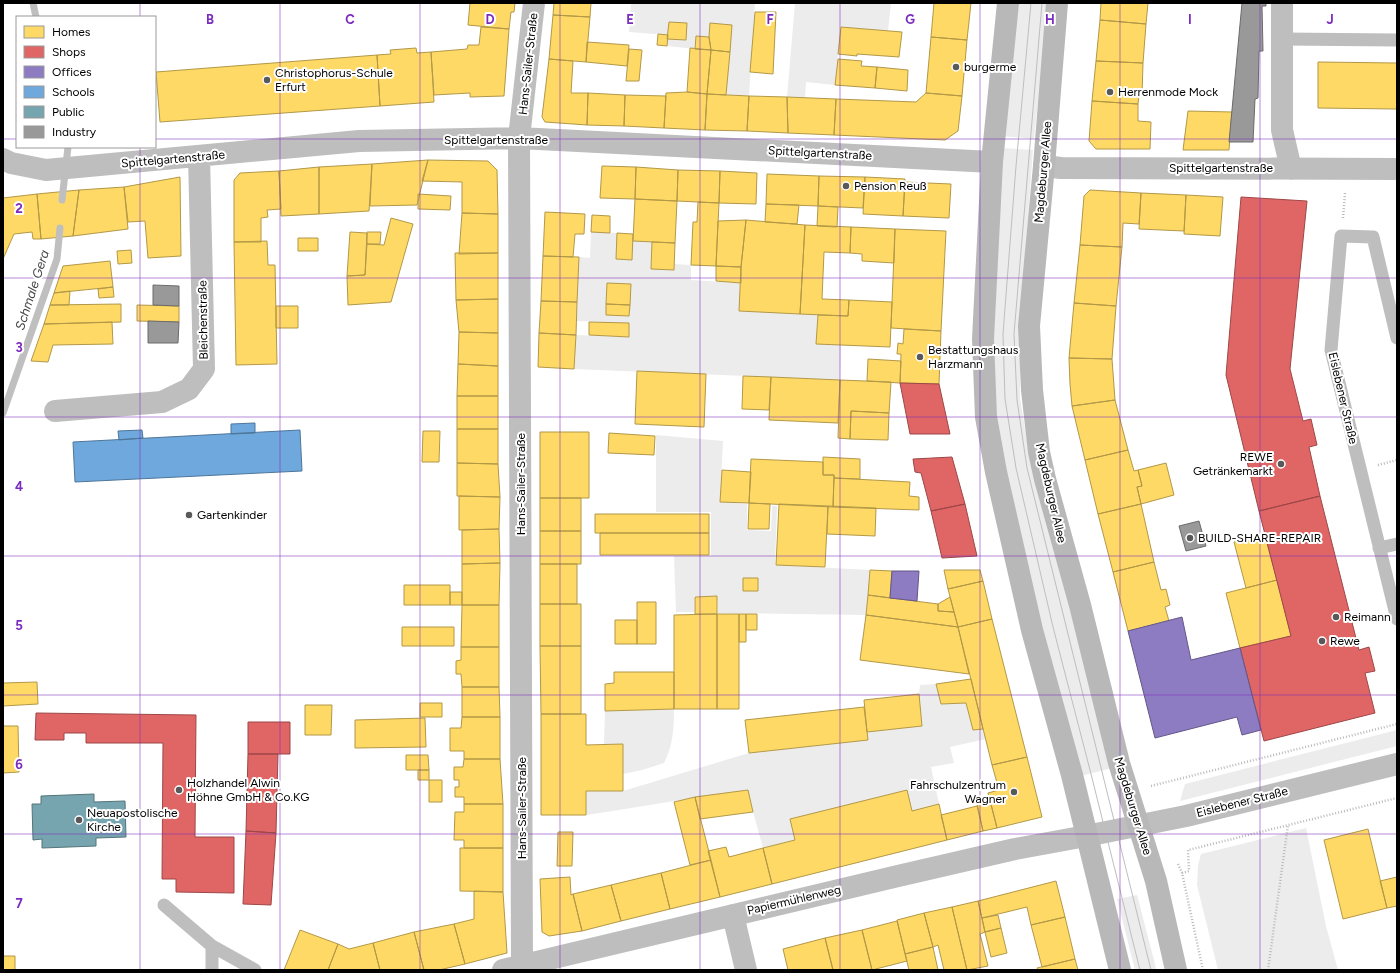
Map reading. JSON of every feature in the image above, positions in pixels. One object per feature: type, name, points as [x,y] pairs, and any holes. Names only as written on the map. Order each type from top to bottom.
[{"type":"main road","points":[[1008,3],[992,162],[983,339],[986,417],[996,472],[1032,630],[1068,762],[1120,970]]},
{"type":"main road","name":"Magdeburger Allee","points":[[1057,3],[1029,326],[1032,390],[1045,479],[1080,605],[1120,762],[1156,881],[1176,970]]},
{"type":"street","name":"Hans-Sailer-Straße","points":[[513,968],[519,138],[534,3]]},
{"type":"street","points":[[1282,3],[1282,130],[1291,169]]},
{"type":"street","name":"Spittelgartenstraße","points":[[3,159],[12,163],[46,170],[360,141],[519,138],[992,162]]},
{"type":"street","name":"Bleichenstraße","points":[[55,410],[162,402],[189,389],[204,369],[199,156]]},
{"type":"street","name":"Spittelgartenstraße","points":[[1044,166],[1061,168],[1397,169]]},
{"type":"street","name":"Eislebener Straße","points":[[1086,836],[1186,816],[1397,764]]},
{"type":"street","name":"Papiermühlenweg","points":[[513,968],[1015,849],[1086,836]]},
{"type":"street","points":[[733,915],[746,970]]},
{"type":"lane","points":[[1282,40],[1397,40]]},
{"type":"lane","points":[[1341,236],[1373,237],[1397,338]]},
{"type":"lane","name":"Eislebener Straße","points":[[1341,236],[1331,350],[1397,619]]},
{"type":"lane","points":[[1379,548],[1397,544]]},
{"type":"lane","points":[[164,905],[212,946],[255,970]]},
{"type":"lane","points":[[212,946],[212,970]]},
{"type":"path","points":[[1341,236],[1347,168]]},
{"type":"path","points":[[1150,787],[1397,724]]},
{"type":"path","points":[[1182,874],[1189,871],[1188,850],[1397,798]]},
{"type":"path","points":[[1268,970],[1288,825]]},
{"type":"shaded area","points":[[631,3],[755,3],[749,96],[726,95],[732,25],[710,23],[709,37],[696,36],[695,49],[667,46],[667,39],[686,40],[687,23],[669,22],[668,35],[629,32]]},
{"type":"shaded area","points":[[795,3],[891,3],[888,31],[841,27],[835,85],[806,82],[805,98],[787,97]]},
{"type":"shaded area","points":[[1016,3],[1049,3],[1034,139],[1001,136]]},
{"type":"shaded area","points":[[1000,148],[1033,150],[1020,325],[1020,397],[1030,461],[1116,767],[1081,776],[1051,664],[986,398]]},
{"type":"shaded area","points":[[591,232],[617,233],[616,259],[632,260],[633,241],[652,242],[651,269],[674,270],[674,264],[691,265],[691,280],[741,283],[818,315],[816,344],[841,345],[840,380],[574,369],[576,335],[629,337],[629,323],[576,321],[579,257],[590,258]],"holes":[[[607,283],[631,284],[629,316],[606,315]]]},
{"type":"shaded area","points":[[656,435],[723,441],[720,502],[747,504],[747,530],[771,531],[772,506],[777,506],[775,565],[870,570],[866,615],[718,613],[717,596],[694,596],[694,612],[676,612],[674,556],[711,556],[711,512],[656,512]]},
{"type":"shaded area","points":[[936,684],[942,704],[966,703],[973,730],[983,729],[986,739],[950,747],[954,763],[931,767],[939,804],[912,811],[906,790],[790,819],[795,840],[763,848],[747,790],[586,815],[586,791],[623,791],[749,753],[867,740],[867,732],[922,726],[919,694],[920,685]]},
{"type":"shaded area","points":[[674,709],[672,737],[664,763],[623,774],[623,744],[604,744],[605,711]]},
{"type":"shaded area","points":[[1397,730],[1397,746],[1180,801],[1185,784]]},
{"type":"shaded area","points":[[1306,828],[1326,926],[1338,970],[1218,970],[1197,885],[1198,865],[1201,854]]},
{"type":"shaded area","points":[[1137,895],[1156,970],[1135,970],[1117,899]]},
{"type":"building: Homes","points":[[470,3],[515,3],[514,12],[511,12],[509,29],[468,25]]},
{"type":"building: Homes","points":[[554,3],[591,3],[590,17],[553,15]]},
{"type":"building: Homes","points":[[934,3],[971,3],[967,40],[931,37]]},
{"type":"building: Homes","points":[[1101,3],[1148,3],[1146,24],[1100,20]]},
{"type":"building: Homes","points":[[755,12],[776,12],[773,74],[750,72]]},
{"type":"building: Homes","points":[[553,15],[590,17],[586,62],[549,59]]},
{"type":"building: Homes","points":[[1100,20],[1146,24],[1143,63],[1096,61]]},
{"type":"building: Homes","points":[[669,22],[687,23],[686,40],[667,39]]},
{"type":"building: Homes","points":[[710,23],[732,25],[730,52],[711,50],[709,37]]},
{"type":"building: Homes","points":[[481,27],[509,29],[504,96],[470,97],[470,93],[434,95],[431,52],[467,49],[468,45],[479,45]]},
{"type":"building: Homes","points":[[841,27],[902,32],[899,57],[838,54]]},
{"type":"building: Homes","points":[[658,34],[668,35],[667,46],[657,45]]},
{"type":"building: Homes","points":[[696,36],[709,37],[711,50],[695,49]]},
{"type":"building: Homes","points":[[931,37],[967,40],[962,96],[926,93]]},
{"type":"building: Homes","points":[[587,42],[629,45],[627,66],[586,62]]},
{"type":"building: Homes","points":[[416,48],[417,53],[431,52],[434,102],[380,106],[377,55],[391,54],[390,50]]},
{"type":"building: Homes","points":[[690,48],[711,50],[707,94],[687,92]]},
{"type":"building: Homes","points":[[629,49],[642,50],[639,81],[626,81]]},
{"type":"building: Homes","points":[[711,50],[730,52],[726,95],[707,94]]},
{"type":"building: Homes","points":[[377,55],[380,106],[160,122],[156,72]]},
{"type":"building: Homes","points":[[549,59],[573,61],[571,93],[588,93],[587,125],[545,122],[542,117]]},
{"type":"building: Homes","points":[[838,59],[862,61],[861,66],[877,67],[875,88],[835,85]]},
{"type":"building: Homes","points":[[1096,61],[1143,63],[1142,95],[1139,95],[1138,104],[1092,101]]},
{"type":"building: Homes","points":[[1318,62],[1397,63],[1397,109],[1318,108]]},
{"type":"building: Homes","points":[[877,67],[908,70],[907,91],[875,88]]},
{"type":"building: Homes","points":[[687,92],[707,94],[705,130],[664,128],[666,93]]},
{"type":"building: Homes","points":[[588,93],[625,95],[624,126],[587,125]]},
{"type":"building: Homes","points":[[926,93],[962,96],[958,131],[945,140],[834,135],[836,99],[916,102]]},
{"type":"building: Homes","points":[[707,94],[749,96],[747,131],[705,130]]},
{"type":"building: Homes","points":[[625,95],[666,96],[664,128],[624,126]]},
{"type":"building: Homes","points":[[749,96],[787,97],[788,133],[747,131]]},
{"type":"building: Homes","points":[[787,97],[836,99],[834,135],[788,133]]},
{"type":"building: Homes","points":[[1092,101],[1138,104],[1138,121],[1151,122],[1150,149],[1096,149],[1089,141]]},
{"type":"building: Homes","points":[[1188,111],[1232,112],[1229,150],[1183,150]]},
{"type":"building: Homes","points":[[428,160],[417,205],[370,206],[372,164]]},
{"type":"building: Homes","points":[[428,160],[488,161],[497,170],[498,214],[462,213],[462,182],[422,181]]},
{"type":"building: Homes","points":[[372,164],[369,211],[319,214],[319,167]]},
{"type":"building: Homes","points":[[602,166],[636,167],[635,199],[600,198]]},
{"type":"building: Homes","points":[[319,167],[319,214],[281,216],[279,171]]},
{"type":"building: Homes","points":[[636,167],[678,170],[677,201],[635,199]]},
{"type":"building: Homes","points":[[678,170],[720,171],[719,203],[677,201]]},
{"type":"building: Homes","points":[[279,171],[281,209],[267,210],[268,217],[261,218],[261,242],[234,242],[234,180],[240,173]]},
{"type":"building: Homes","points":[[720,171],[757,173],[756,204],[719,203]]},
{"type":"building: Homes","points":[[767,174],[819,176],[818,206],[766,204]]},
{"type":"building: Homes","points":[[819,176],[865,177],[863,208],[818,206]]},
{"type":"building: Homes","points":[[180,177],[181,256],[148,258],[145,221],[128,222],[124,187]]},
{"type":"building: Homes","points":[[865,177],[905,179],[903,216],[863,214]]},
{"type":"building: Homes","points":[[905,182],[951,184],[949,218],[903,216]]},
{"type":"building: Homes","points":[[124,187],[128,229],[73,236],[79,190]]},
{"type":"building: Homes","points":[[79,190],[73,236],[41,239],[37,194]]},
{"type":"building: Homes","points":[[1090,190],[1141,193],[1139,224],[1123,223],[1122,247],[1080,245],[1084,196]]},
{"type":"building: Homes","points":[[1141,193],[1186,195],[1184,231],[1139,229]]},
{"type":"building: Homes","points":[[37,194],[41,239],[33,239],[32,232],[14,234],[3,259],[3,198]]},
{"type":"building: Homes","points":[[418,194],[451,196],[450,210],[418,209]]},
{"type":"building: Homes","points":[[1186,195],[1223,197],[1220,236],[1184,234]]},
{"type":"building: Homes","points":[[635,199],[677,201],[675,243],[633,241]]},
{"type":"building: Homes","points":[[698,202],[719,203],[716,266],[691,265],[693,222],[697,222]]},
{"type":"building: Homes","points":[[766,204],[799,205],[797,224],[765,222]]},
{"type":"building: Homes","points":[[818,206],[838,207],[837,227],[817,226]]},
{"type":"building: Homes","points":[[545,212],[585,214],[584,234],[575,234],[573,257],[543,256]]},
{"type":"building: Homes","points":[[462,213],[498,214],[498,253],[459,254]]},
{"type":"building: Homes","points":[[592,215],[610,216],[610,233],[591,232]]},
{"type":"building: Homes","points":[[391,218],[413,224],[391,302],[348,305],[347,276],[365,275],[367,244],[384,245]]},
{"type":"building: Homes","points":[[746,220],[741,267],[716,266],[718,221]]},
{"type":"building: Homes","points":[[746,220],[805,225],[800,314],[739,311],[741,267]]},
{"type":"building: Homes","points":[[805,225],[851,227],[850,253],[824,252],[822,299],[849,300],[848,316],[800,314]]},
{"type":"building: Homes","points":[[851,227],[895,229],[894,263],[862,261],[862,254],[850,253]]},
{"type":"building: Homes","points":[[895,229],[946,231],[941,331],[891,328]]},
{"type":"building: Homes","points":[[350,232],[367,233],[365,275],[347,276]]},
{"type":"building: Homes","points":[[367,232],[381,232],[380,244],[367,244]]},
{"type":"building: Homes","points":[[617,233],[633,234],[632,260],[616,259]]},
{"type":"building: Homes","points":[[298,238],[318,238],[318,251],[298,251]]},
{"type":"building: Homes","points":[[267,241],[268,265],[275,265],[277,364],[236,365],[234,242]]},
{"type":"building: Homes","points":[[652,242],[675,243],[674,270],[651,269]]},
{"type":"building: Homes","points":[[1080,245],[1122,247],[1116,306],[1074,303]]},
{"type":"building: Homes","points":[[131,250],[132,263],[118,264],[117,251]]},
{"type":"building: Homes","points":[[455,253],[498,253],[498,299],[456,300]]},
{"type":"building: Homes","points":[[543,256],[579,257],[577,302],[541,301]]},
{"type":"building: Homes","points":[[110,261],[113,287],[54,293],[63,266]]},
{"type":"building: Homes","points":[[716,266],[741,267],[741,283],[716,281]]},
{"type":"building: Homes","points":[[607,283],[631,284],[630,305],[606,304]]},
{"type":"building: Homes","points":[[113,287],[114,297],[99,298],[98,289]]},
{"type":"building: Homes","points":[[70,291],[69,305],[50,305],[54,293]]},
{"type":"building: Homes","points":[[498,299],[498,333],[459,332],[456,300]]},
{"type":"building: Homes","points":[[849,300],[892,302],[890,347],[816,344],[818,315],[848,316]]},
{"type":"building: Homes","points":[[541,301],[577,302],[576,335],[539,333]]},
{"type":"building: Homes","points":[[1074,303],[1116,306],[1112,359],[1069,358]]},
{"type":"building: Homes","points":[[121,304],[121,322],[44,324],[50,305]]},
{"type":"building: Homes","points":[[606,304],[630,305],[629,316],[606,315]]},
{"type":"building: Homes","points":[[137,305],[179,306],[179,322],[137,321]]},
{"type":"building: Homes","points":[[276,306],[298,306],[298,328],[276,328]]},
{"type":"building: Homes","points":[[112,322],[113,344],[53,345],[48,362],[31,361],[44,324]]},
{"type":"building: Homes","points":[[589,322],[629,323],[629,337],[589,335]]},
{"type":"building: Homes","points":[[904,329],[941,331],[939,384],[900,383],[901,354],[897,354],[898,343],[903,344]]},
{"type":"building: Homes","points":[[459,332],[498,333],[498,366],[458,364]]},
{"type":"building: Homes","points":[[539,333],[576,335],[574,369],[538,367]]},
{"type":"building: Homes","points":[[1069,358],[1112,359],[1115,400],[1072,406]]},
{"type":"building: Homes","points":[[868,359],[901,361],[900,383],[867,381]]},
{"type":"building: Homes","points":[[458,364],[498,366],[498,396],[457,396]]},
{"type":"building: Homes","points":[[637,371],[706,374],[704,427],[635,424]]},
{"type":"building: Homes","points":[[743,376],[771,377],[769,410],[742,409]]},
{"type":"building: Homes","points":[[771,377],[840,380],[838,423],[769,420]]},
{"type":"building: Homes","points":[[840,380],[891,382],[889,413],[851,411],[850,439],[838,438]]},
{"type":"building: Homes","points":[[457,396],[498,396],[498,429],[457,429]]},
{"type":"building: Homes","points":[[1115,400],[1128,450],[1085,460],[1072,406]]},
{"type":"building: Homes","points":[[851,411],[889,413],[888,440],[850,439]]},
{"type":"building: Homes","points":[[457,429],[498,429],[498,464],[457,463]]},
{"type":"building: Homes","points":[[423,431],[440,431],[439,462],[422,462]]},
{"type":"building: Homes","points":[[540,432],[589,432],[589,498],[540,498]]},
{"type":"building: Homes","points":[[609,433],[655,436],[654,455],[608,453]]},
{"type":"building: Homes","points":[[1128,450],[1134,471],[1138,470],[1142,486],[1137,487],[1141,504],[1098,514],[1085,460]]},
{"type":"building: Homes","points":[[823,457],[860,459],[860,479],[834,478],[834,475],[823,475]]},
{"type":"building: Homes","points":[[751,459],[823,462],[823,475],[834,475],[833,507],[749,503]]},
{"type":"building: Homes","points":[[457,463],[498,464],[500,497],[457,496]]},
{"type":"building: Homes","points":[[1166,463],[1174,495],[1141,504],[1137,487],[1142,486],[1138,470]]},
{"type":"building: Homes","points":[[722,470],[751,472],[749,503],[720,502]]},
{"type":"building: Homes","points":[[834,478],[910,482],[909,496],[919,497],[919,510],[833,507]]},
{"type":"building: Homes","points":[[459,496],[500,497],[499,529],[459,530]]},
{"type":"building: Homes","points":[[540,498],[581,498],[581,531],[540,531]]},
{"type":"building: Homes","points":[[749,503],[770,504],[769,529],[748,529]]},
{"type":"building: Homes","points":[[779,504],[828,506],[825,567],[776,565]]},
{"type":"building: Homes","points":[[1141,504],[1154,562],[1113,572],[1098,514]]},
{"type":"building: Homes","points":[[828,506],[876,508],[875,536],[827,534]]},
{"type":"building: Homes","points":[[595,514],[709,514],[709,533],[595,533]]},
{"type":"building: Homes","points":[[499,529],[500,563],[462,564],[462,530]]},
{"type":"building: Homes","points":[[540,531],[581,531],[581,564],[540,564]]},
{"type":"building: Homes","points":[[600,533],[709,533],[709,555],[600,555]]},
{"type":"building: Homes","points":[[1265,536],[1277,580],[1246,588],[1234,542]]},
{"type":"building: Homes","points":[[1154,562],[1161,590],[1166,589],[1170,605],[1165,607],[1169,621],[1128,631],[1113,572]]},
{"type":"building: Homes","points":[[500,563],[499,605],[462,605],[462,564]]},
{"type":"building: Homes","points":[[540,564],[577,564],[577,604],[540,604]]},
{"type":"building: Homes","points":[[870,570],[892,571],[890,598],[868,595]]},
{"type":"building: Homes","points":[[944,570],[980,570],[983,581],[948,589]]},
{"type":"building: Homes","points":[[743,578],[758,578],[758,591],[743,591]]},
{"type":"building: Homes","points":[[1277,580],[1291,636],[1240,648],[1226,593]]},
{"type":"building: Homes","points":[[983,581],[992,619],[958,627],[948,589]]},
{"type":"building: Homes","points":[[404,585],[450,585],[450,605],[404,605]]},
{"type":"building: Homes","points":[[450,592],[462,592],[462,605],[450,605]]},
{"type":"building: Homes","points":[[868,595],[938,604],[938,611],[954,612],[958,627],[866,615]]},
{"type":"building: Homes","points":[[717,596],[717,614],[695,614],[695,597]]},
{"type":"building: Homes","points":[[950,597],[954,612],[938,611],[938,604]]},
{"type":"building: Homes","points":[[637,602],[656,602],[656,644],[637,644]]},
{"type":"building: Homes","points":[[540,604],[581,604],[581,646],[540,646]]},
{"type":"building: Homes","points":[[462,605],[499,605],[499,647],[461,647]]},
{"type":"building: Homes","points":[[717,614],[717,709],[674,709],[674,615]]},
{"type":"building: Homes","points":[[717,614],[739,614],[739,709],[717,709]]},
{"type":"building: Homes","points":[[739,614],[746,614],[746,642],[739,642]]},
{"type":"building: Homes","points":[[746,614],[757,614],[757,630],[746,630]]},
{"type":"building: Homes","points":[[866,615],[958,627],[969,674],[860,660]]},
{"type":"building: Homes","points":[[992,619],[1027,757],[992,765],[958,627]]},
{"type":"building: Homes","points":[[615,620],[637,620],[637,644],[615,644]]},
{"type":"building: Homes","points":[[402,627],[454,627],[454,646],[402,646]]},
{"type":"building: Homes","points":[[540,646],[581,646],[581,714],[541,714]]},
{"type":"building: Homes","points":[[461,647],[499,647],[499,687],[462,687],[461,674],[456,674],[456,661],[461,660]]},
{"type":"building: Homes","points":[[614,672],[674,672],[674,709],[605,711],[605,684],[614,683]]},
{"type":"building: Homes","points":[[971,679],[983,729],[973,730],[966,703],[941,704],[936,684]]},
{"type":"building: Homes","points":[[37,682],[38,704],[3,706],[3,683]]},
{"type":"building: Homes","points":[[462,687],[499,687],[500,717],[462,717]]},
{"type":"building: Homes","points":[[919,694],[922,726],[867,732],[864,700]]},
{"type":"building: Homes","points":[[420,703],[442,703],[442,717],[420,717]]},
{"type":"building: Homes","points":[[305,705],[332,705],[331,735],[305,735]]},
{"type":"building: Homes","points":[[864,707],[868,740],[749,753],[745,720]]},
{"type":"building: Homes","points":[[541,714],[586,714],[586,745],[623,744],[623,791],[586,791],[586,815],[541,815]]},
{"type":"building: Homes","points":[[462,717],[500,717],[500,759],[464,759],[464,751],[450,751],[450,728],[461,728]]},
{"type":"building: Homes","points":[[425,718],[426,747],[355,748],[355,720]]},
{"type":"building: Homes","points":[[3,726],[18,726],[19,772],[3,773]]},
{"type":"building: Homes","points":[[406,755],[428,755],[429,770],[406,770]]},
{"type":"building: Homes","name":"Fahrschulzentrum Wagner","points":[[1027,757],[1042,817],[997,828],[988,793],[999,790],[992,765]]},
{"type":"building: Homes","points":[[464,759],[500,759],[503,804],[464,804],[464,797],[455,797],[455,787],[459,787],[459,780],[454,780],[454,767],[463,767]]},
{"type":"building: Homes","points":[[418,770],[429,770],[429,780],[418,780]]},
{"type":"building: Homes","points":[[429,780],[442,780],[442,802],[429,802]]},
{"type":"building: Homes","points":[[748,790],[753,812],[700,819],[695,797]]},
{"type":"building: Homes","points":[[907,790],[912,811],[939,804],[947,840],[772,884],[763,848],[795,840],[790,819]]},
{"type":"building: Homes","points":[[989,796],[997,828],[983,831],[977,803],[981,802],[980,798]]},
{"type":"building: Homes","points":[[695,797],[711,860],[690,865],[674,802]]},
{"type":"building: Homes","points":[[464,804],[503,804],[503,848],[464,848],[464,840],[454,840],[455,812],[464,812]]},
{"type":"building: Homes","points":[[977,806],[983,831],[947,840],[941,815]]},
{"type":"building: Homes","points":[[1368,829],[1387,908],[1343,919],[1324,840]]},
{"type":"building: Homes","points":[[558,832],[573,832],[572,866],[557,866]]},
{"type":"building: Homes","points":[[726,847],[729,857],[763,848],[772,884],[720,897],[708,851]]},
{"type":"building: Homes","points":[[460,848],[503,848],[503,892],[460,891]]},
{"type":"building: Homes","points":[[711,860],[720,897],[670,909],[661,873]]},
{"type":"building: Homes","points":[[661,873],[670,909],[621,921],[611,885]]},
{"type":"building: Homes","points":[[570,877],[571,895],[573,894],[582,931],[549,936],[542,932],[540,879]]},
{"type":"building: Homes","points":[[1397,877],[1397,906],[1387,908],[1380,881]]},
{"type":"building: Homes","points":[[1056,881],[1065,917],[1031,925],[1027,907],[982,918],[978,901]]},
{"type":"building: Homes","points":[[611,885],[621,921],[582,931],[573,894]]},
{"type":"building: Homes","points":[[474,891],[503,892],[507,953],[465,964],[454,924],[474,919]]},
{"type":"building: Homes","points":[[978,901],[985,932],[980,934],[988,966],[967,970],[952,907]]},
{"type":"building: Homes","points":[[952,907],[967,970],[944,970],[938,945],[933,947],[924,913]]},
{"type":"building: Homes","points":[[924,913],[933,947],[905,954],[897,920]]},
{"type":"building: Homes","points":[[998,915],[1001,928],[985,932],[982,918]]},
{"type":"building: Homes","points":[[1065,917],[1075,959],[1042,967],[1031,925]]},
{"type":"building: Homes","points":[[897,921],[907,961],[872,970],[862,930]]},
{"type":"building: Homes","points":[[454,924],[465,964],[439,970],[424,970],[414,932]]},
{"type":"building: Homes","points":[[1001,928],[1007,953],[991,957],[985,932]]},
{"type":"building: Homes","points":[[300,930],[338,944],[328,970],[284,970]]},
{"type":"building: Homes","points":[[862,930],[872,970],[833,970],[825,938]]},
{"type":"building: Homes","points":[[414,932],[424,970],[380,970],[373,943]]},
{"type":"building: Homes","points":[[825,938],[833,970],[788,970],[783,949]]},
{"type":"building: Homes","points":[[373,943],[380,970],[328,970],[338,944],[349,949]]},
{"type":"building: Homes","points":[[933,947],[938,970],[909,970],[905,954]]},
{"type":"building: Homes","points":[[3,956],[15,956],[15,970],[3,970]]},
{"type":"building: Homes","points":[[1075,959],[1078,970],[1038,970],[1037,968]]},
{"type":"building: Shops","points":[[1241,197],[1307,201],[1290,369],[1303,421],[1311,419],[1317,445],[1309,447],[1320,496],[1259,511],[1226,375]]},
{"type":"building: Shops","points":[[900,383],[939,384],[950,434],[910,434]]},
{"type":"building: Shops","points":[[952,457],[965,504],[931,511],[921,473],[915,472],[913,459]]},
{"type":"building: Shops","points":[[1320,496],[1359,650],[1369,647],[1375,671],[1365,673],[1375,713],[1264,741],[1240,648],[1291,636],[1259,511]]},
{"type":"building: Shops","points":[[965,504],[977,556],[942,558],[931,511]]},
{"type":"building: Shops","name":"Holzhandel Alwin Höhne GmbH & Co.KG","points":[[36,713],[196,715],[195,837],[234,837],[234,893],[176,892],[176,879],[162,879],[163,743],[86,743],[86,733],[64,733],[64,740],[35,740]]},
{"type":"building: Shops","points":[[248,722],[290,722],[290,754],[248,754]]},
{"type":"building: Shops","points":[[248,754],[278,754],[276,833],[246,831]]},
{"type":"building: Shops","points":[[246,831],[276,833],[271,905],[243,904]]},
{"type":"building: Offices","points":[[892,571],[919,571],[917,601],[890,598]]},
{"type":"building: Offices","points":[[1182,617],[1191,660],[1240,648],[1261,730],[1242,735],[1237,717],[1155,738],[1128,631]]},
{"type":"building: Schools","points":[[255,423],[255,433],[231,434],[231,424]]},
{"type":"building: Schools","points":[[142,430],[143,438],[119,440],[118,431]]},
{"type":"building: Schools","points":[[300,430],[302,471],[75,482],[73,442]]},
{"type":"building: Public","name":"Neuapostolische Kirche","points":[[94,794],[94,802],[125,801],[126,837],[96,838],[96,846],[42,848],[42,839],[33,840],[32,804],[41,804],[41,796]]},
{"type":"building: Industry","points":[[1242,3],[1266,3],[1266,6],[1262,6],[1263,51],[1259,51],[1258,98],[1255,99],[1253,142],[1229,142]]},
{"type":"building: Industry","points":[[153,285],[179,286],[179,306],[153,305]]},
{"type":"building: Industry","points":[[148,321],[179,322],[178,343],[148,343]]},
{"type":"building: Industry","points":[[1199,521],[1206,546],[1186,551],[1179,526]]},
{"type":"waterway","name":"Schmale Gera","points":[[33,3],[36,16]]},
{"type":"waterway","name":"Schmale Gera","points":[[62,200],[68,148]]},
{"type":"waterway","name":"Schmale Gera","points":[[3,413],[57,259],[60,228]]},
{"type":"tram line","points":[[1031,3],[1016,166],[1003,334],[1005,399],[1016,468],[1053,627],[1140,970]]},
{"type":"tram line","points":[[1042,3],[1014,334],[1017,400],[1027,468],[1151,970]]},
{"type":"place","name":"burgerme","points":[[956,67]]},
{"type":"place","name":"Christophorus-Schule Erfurt","points":[[267,80]]},
{"type":"place","name":"Herrenmode Mock","points":[[1110,92]]},
{"type":"place","name":"Pension Reuß","points":[[846,186]]},
{"type":"place","name":"Bestattungshaus Harzmann","points":[[920,357]]},
{"type":"place","name":"REWE Getränkemarkt","points":[[1281,464]]},
{"type":"place","name":"Gartenkinder","points":[[189,515]]},
{"type":"place","name":"BUILD-SHARE-REPAIR","points":[[1190,538]]},
{"type":"place","name":"Reimann","points":[[1336,617]]},
{"type":"place","name":"Rewe","points":[[1322,641]]},
{"type":"place","name":"Holzhandel Alwin Höhne GmbH & Co.KG","points":[[179,790]]},
{"type":"place","name":"Fahrschulzentrum Wagner","points":[[1014,792]]},
{"type":"place","name":"Neuapostolische Kirche","points":[[79,820]]}]
